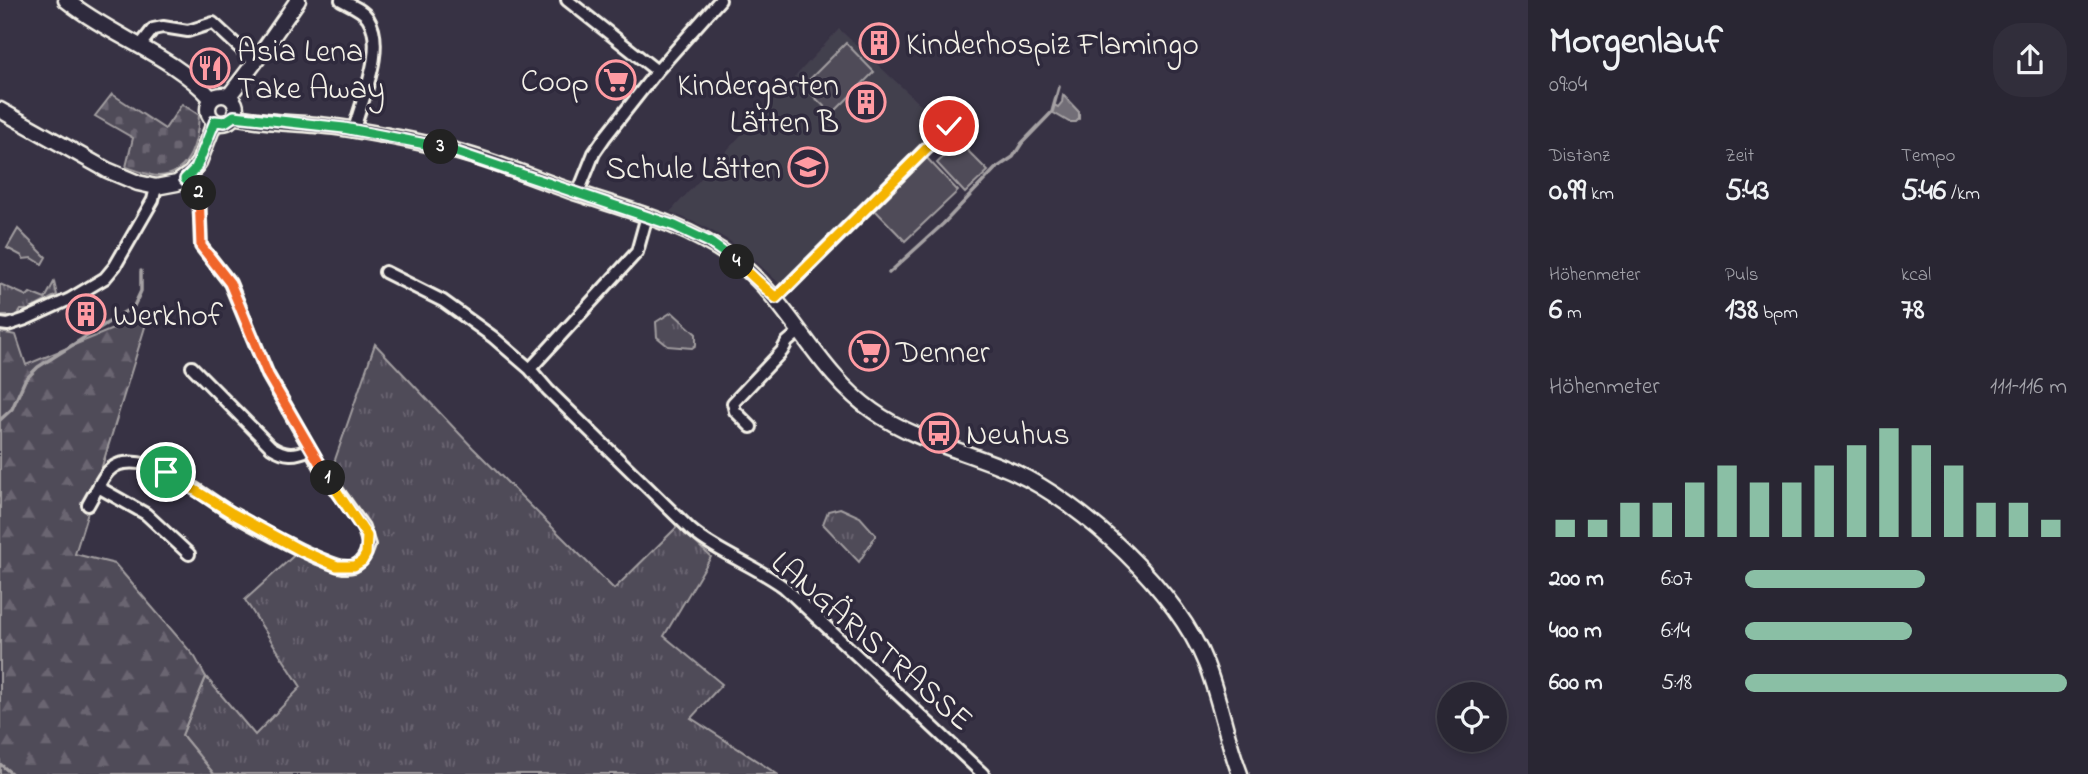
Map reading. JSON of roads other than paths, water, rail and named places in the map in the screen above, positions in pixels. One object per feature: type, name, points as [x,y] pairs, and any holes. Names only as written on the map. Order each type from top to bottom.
[{"type":"street","points":[[66,0],[88,17],[189,75],[212,98]]},
{"type":"street","points":[[229,96],[298,0]]},
{"type":"street","points":[[341,0],[363,12],[372,28],[372,65],[354,130]]},
{"type":"street","points":[[567,0],[656,71]]},
{"type":"street","points":[[578,193],[594,153],[656,71],[720,0]]},
{"type":"street","points":[[139,47],[153,29],[163,27],[188,31],[213,23],[256,62]]},
{"type":"street","points":[[234,116],[235,103],[229,96],[220,94],[212,98],[207,108],[209,116],[215,121],[225,122],[234,116],[354,130],[457,151],[648,216],[709,242],[737,262],[776,298],[839,382],[871,410],[907,431],[1002,467],[1039,485],[1080,512],[1137,565],[1172,607],[1199,648],[1211,676],[1240,774]]},
{"type":"street","points":[[0,110],[107,170],[138,183],[156,187],[185,179],[196,168],[215,121]]},
{"type":"street","points":[[776,298],[949,126]]},
{"type":"street","points":[[88,505],[109,470],[122,463],[140,462],[166,472],[232,513],[300,550],[337,566],[354,566],[362,561],[366,554],[367,536],[310,449],[268,375],[230,283],[201,246],[199,193],[185,179]]},
{"type":"street","points":[[0,324],[8,325],[26,319],[70,299],[105,278],[115,266],[153,200],[156,187]]},
{"type":"street","points":[[530,369],[637,252],[648,216]]},
{"type":"street","name":"LANGÄRISTRASSE","points":[[385,272],[443,301],[493,337],[530,369],[548,390],[690,529],[714,548],[766,574],[784,587],[984,774]]},
{"type":"street","points":[[751,427],[734,411],[733,402],[800,331]]},
{"type":"street","points":[[192,367],[271,447],[281,453],[294,455],[310,449]]},
{"type":"street","points":[[98,487],[146,514],[189,554]]},
{"type":"waterway","points":[[889,273],[943,224],[995,169],[1013,157],[1022,143],[1052,112],[1059,87]]},
{"type":"waterway","points":[[0,420],[12,409],[25,380],[38,367],[134,306],[141,291],[141,271]]},
{"type":"waterway","points":[[0,764],[12,774]]},
{"type":"place","name":"Kinderhospiz Flamingo","points":[[879,43]]},
{"type":"place","name":"Asia Lena Take Away","points":[[210,68]]},
{"type":"place","name":"Coop","points":[[616,80]]},
{"type":"place","name":"Kindergarten Lätten B","points":[[866,102]]},
{"type":"place","name":"Schule Lätten","points":[[808,167]]},
{"type":"place","name":"Werkhof","points":[[86,314]]},
{"type":"place","name":"Denner","points":[[869,351]]},
{"type":"place","name":"Neuhus","points":[[939,433]]}]
